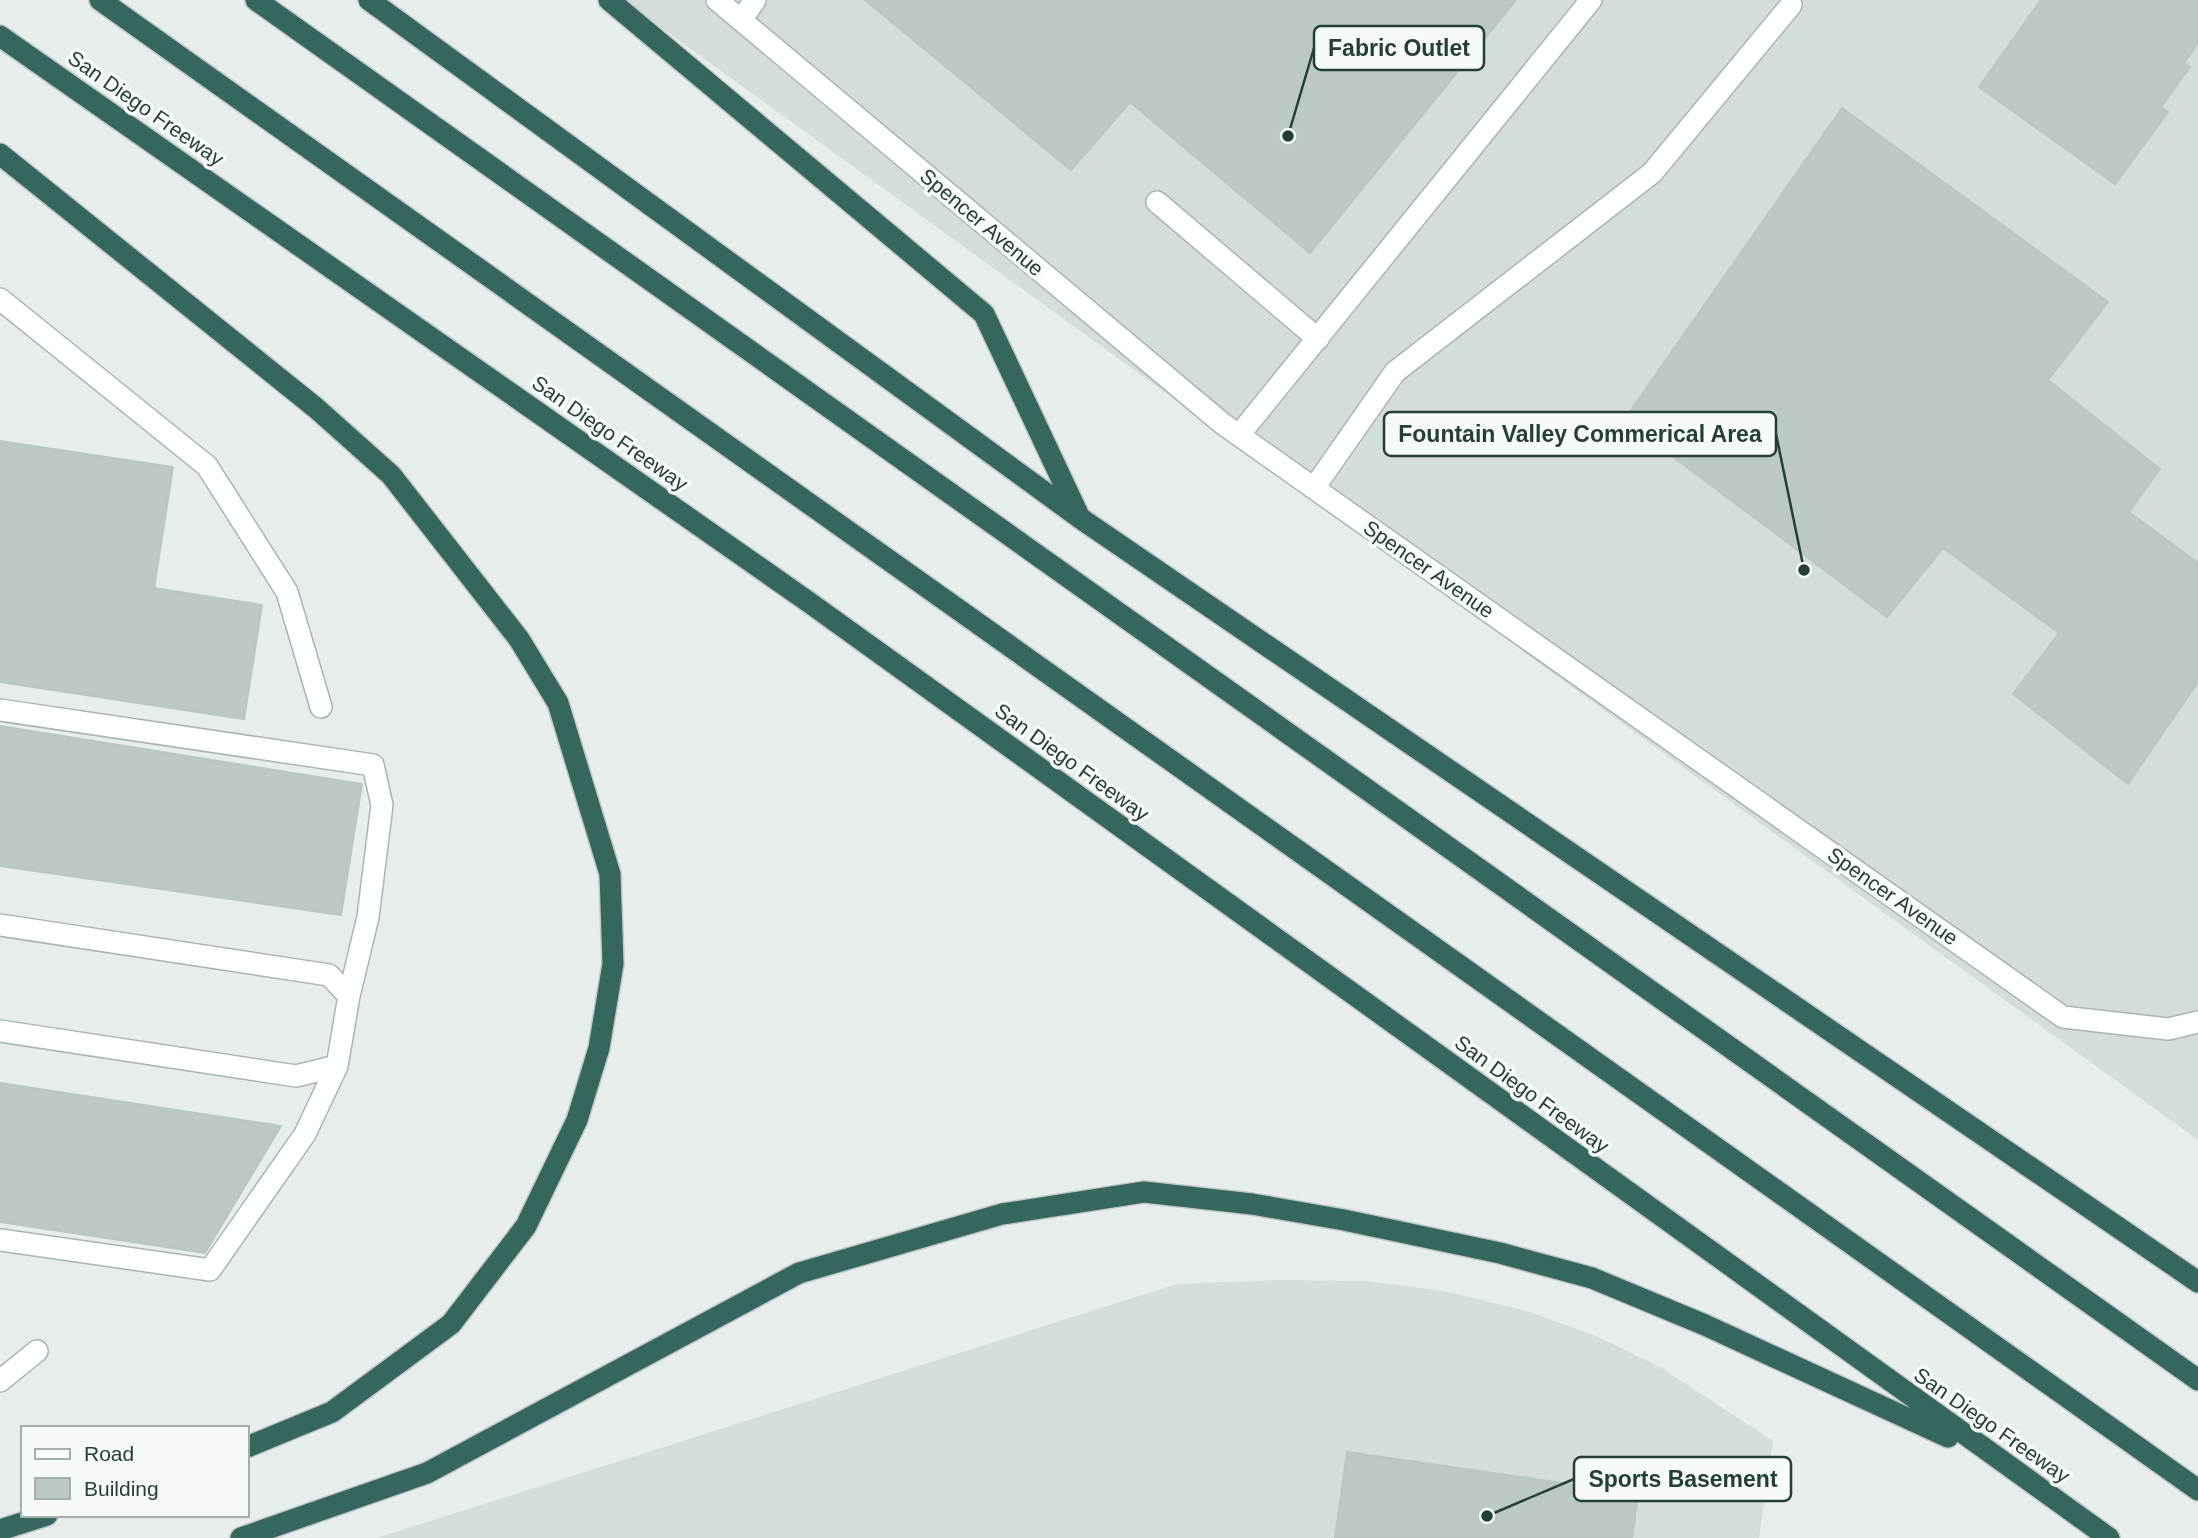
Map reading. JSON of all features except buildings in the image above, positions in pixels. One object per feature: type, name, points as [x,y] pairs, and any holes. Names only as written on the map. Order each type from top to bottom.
[{"type":"highway","points":[[100,0],[2198,1490]]},
{"type":"highway","points":[[256,0],[2198,1380]]},
{"type":"highway","points":[[369,0],[1080,519],[2198,1282]]},
{"type":"highway","points":[[609,0],[984,314],[1080,519]]},
{"type":"highway","name":"San Diego Freeway","points":[[0,36],[821,611],[2109,1538]]},
{"type":"highway","points":[[0,155],[316,408],[391,475],[519,639],[558,703],[610,874],[614,964],[599,1048],[577,1121],[526,1226],[450,1324],[332,1412],[248,1447]]},
{"type":"highway","points":[[241,1538],[428,1474],[799,1273],[1002,1214],[1144,1192],[1252,1204],[1344,1220],[1500,1253],[1592,1278],[1705,1325],[1993,1457]]},
{"type":"highway","points":[[0,1530],[41,1517]]},
{"type":"street","name":"Spencer Avenue","points":[[717,0],[1239,435],[2063,1017],[2168,1029],[2198,1022]]},
{"type":"street","points":[[741,20],[755,0]]},
{"type":"street","points":[[1239,435],[1591,0]]},
{"type":"street","points":[[1314,488],[1395,372],[1653,173],[1791,5]]},
{"type":"street","points":[[1157,202],[1318,339]]},
{"type":"street","points":[[0,299],[207,466],[287,592],[321,707]]},
{"type":"street","points":[[0,710],[373,765],[382,805],[368,917],[349,996],[337,1066],[305,1134],[211,1269],[0,1240]]},
{"type":"street","points":[[0,925],[329,975],[349,996]]},
{"type":"street","points":[[0,1031],[296,1076],[337,1066]]},
{"type":"street","points":[[0,1381],[37,1351]]},
{"type":"shaded area","points":[[623,0],[2198,0],[2198,1140]]},
{"type":"shaded area","points":[[1282,1280],[1365,1281],[1444,1291],[1527,1311],[1596,1336],[1660,1367],[1773,1441],[1759,1538],[377,1538],[1177,1284]]},
{"type":"place","name":"Fabric Outlet","points":[[1288,136]]},
{"type":"place","name":"Fountain Valley Commerical Area","points":[[1804,570]]},
{"type":"place","name":"Sports Basement","points":[[1487,1516]]}]
